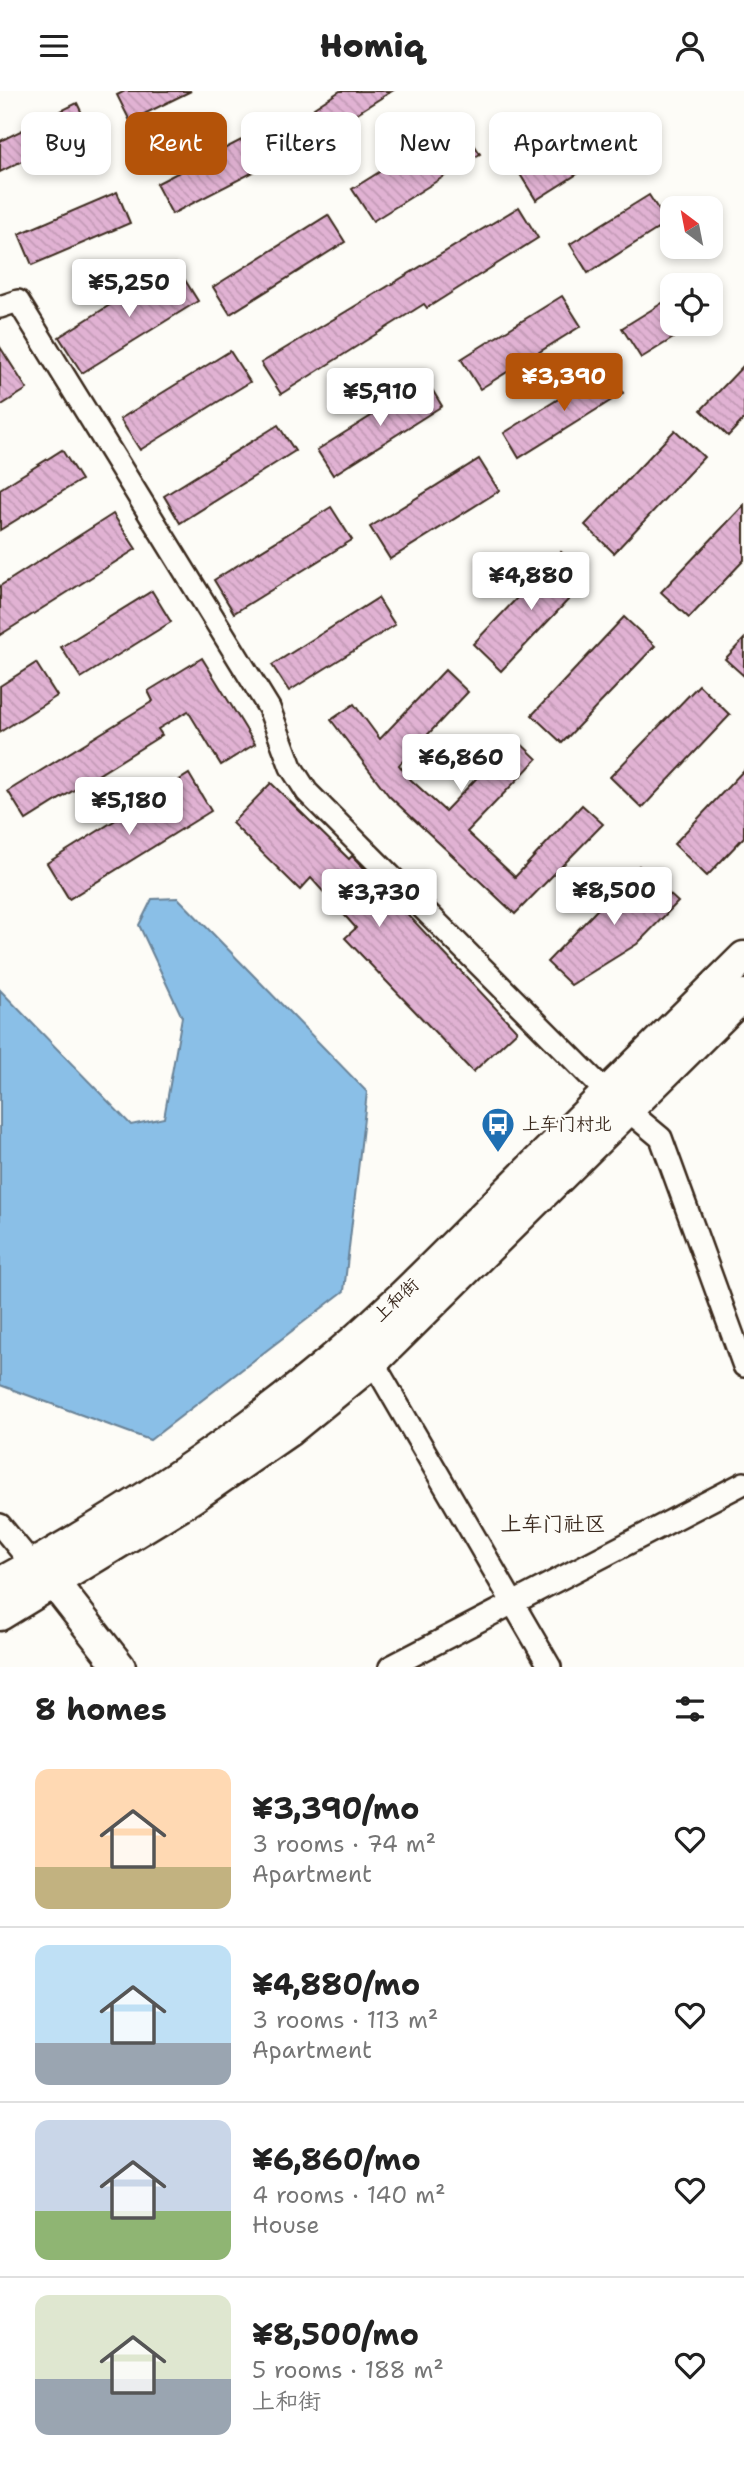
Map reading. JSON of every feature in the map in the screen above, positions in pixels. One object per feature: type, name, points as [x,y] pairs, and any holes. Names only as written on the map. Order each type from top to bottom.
[{"type":"street","points":[[0,307],[18,301],[269,708],[291,767],[307,793],[618,1101],[661,1137],[742,1353]]},
{"type":"street","name":"上和街","points":[[0,1583],[44,1574],[203,1491],[290,1430],[373,1362],[618,1101],[744,957]]},
{"type":"street","name":"上和街","points":[[0,1615],[44,1574],[240,1433],[314,1375],[618,1101],[744,995]]},
{"type":"street","points":[[373,1362],[550,1667]]},
{"type":"street","points":[[390,1667],[744,1483]]},
{"type":"street","points":[[0,1525],[120,1667]]},
{"type":"water","points":[[178,898],[367,1092],[344,1291],[150,1440],[0,1385],[0,990],[131,1125],[164,1118],[182,1017],[139,925],[152,899]]},
{"type":"building","points":[[125,91],[191,91],[148,112],[126,112],[117,95]]},
{"type":"building","points":[[340,91],[392,91],[359,112],[317,112],[314,108]]},
{"type":"building","points":[[77,103],[81,112],[59,112]]},
{"type":"building","points":[[21,131],[21,162],[0,172],[0,141]]},
{"type":"building","points":[[241,140],[241,175],[248,175],[172,214],[156,184],[173,175],[227,175],[227,147]]},
{"type":"building","points":[[375,175],[446,175],[373,221],[352,189]]},
{"type":"building","points":[[520,175],[576,175],[536,200]]},
{"type":"building","points":[[117,192],[130,223],[32,265],[19,234]]},
{"type":"building","points":[[649,195],[660,212],[660,227],[588,273],[570,244]]},
{"type":"building","points":[[519,207],[538,238],[427,308],[424,304],[281,394],[261,363]]},
{"type":"building","points":[[328,215],[345,242],[230,314],[213,287]]},
{"type":"building","points":[[175,264],[198,301],[82,373],[59,337]]},
{"type":"building","points":[[562,296],[581,326],[480,389],[461,359]]},
{"type":"building","points":[[660,304],[660,336],[677,336],[641,358],[622,328]]},
{"type":"building","points":[[0,347],[27,389],[0,406]]},
{"type":"building","points":[[230,351],[250,382],[140,450],[120,419]]},
{"type":"building","points":[[744,365],[744,419],[728,436],[701,410]]},
{"type":"building","points":[[608,368],[623,393],[519,458],[504,433]]},
{"type":"building","points":[[427,381],[442,406],[333,475],[317,450]]},
{"type":"building","points":[[278,425],[295,451],[180,523],[164,496]]},
{"type":"building","points":[[675,430],[704,457],[614,553],[585,525]]},
{"type":"building","points":[[62,450],[81,480],[0,530],[0,489]]},
{"type":"building","points":[[479,459],[499,491],[390,559],[370,527]]},
{"type":"building","points":[[744,505],[744,560],[689,618],[661,592]]},
{"type":"building","points":[[331,507],[352,540],[234,613],[214,580]]},
{"type":"building","points":[[113,514],[136,549],[0,635],[0,586]]},
{"type":"building","points":[[561,552],[588,579],[501,671],[473,644]]},
{"type":"building","points":[[152,591],[171,622],[81,678],[61,647]]},
{"type":"building","points":[[378,598],[395,625],[289,691],[272,665]]},
{"type":"building","points":[[624,617],[655,646],[562,743],[532,715]]},
{"type":"building","points":[[744,639],[744,676],[725,659]]},
{"type":"building","points":[[202,658],[255,744],[221,765],[188,711],[158,729],[162,735],[26,820],[8,791],[153,701],[148,691]]},
{"type":"building","points":[[36,663],[57,696],[0,732],[0,686]]},
{"type":"building","points":[[445,670],[468,692],[399,765],[409,778],[445,811],[515,738],[537,759],[467,832],[515,877],[582,805],[603,824],[515,914],[389,796],[331,720],[354,704],[380,739]]},
{"type":"building","points":[[699,685],[730,715],[642,808],[610,777]]},
{"type":"building","points":[[744,770],[744,837],[707,876],[674,844]]},
{"type":"building","points":[[189,774],[211,811],[69,899],[47,863]]},
{"type":"building","points":[[271,783],[349,859],[352,856],[368,872],[517,1031],[473,1072],[345,938],[356,928],[311,878],[300,890],[232,823]]},
{"type":"building","points":[[639,866],[678,902],[637,944],[571,985],[547,962]]},
{"type":"place","name":"上车门村北","points":[[498,1154]]},
{"type":"district","name":"上车门社区","points":[[553,1524]]}]
